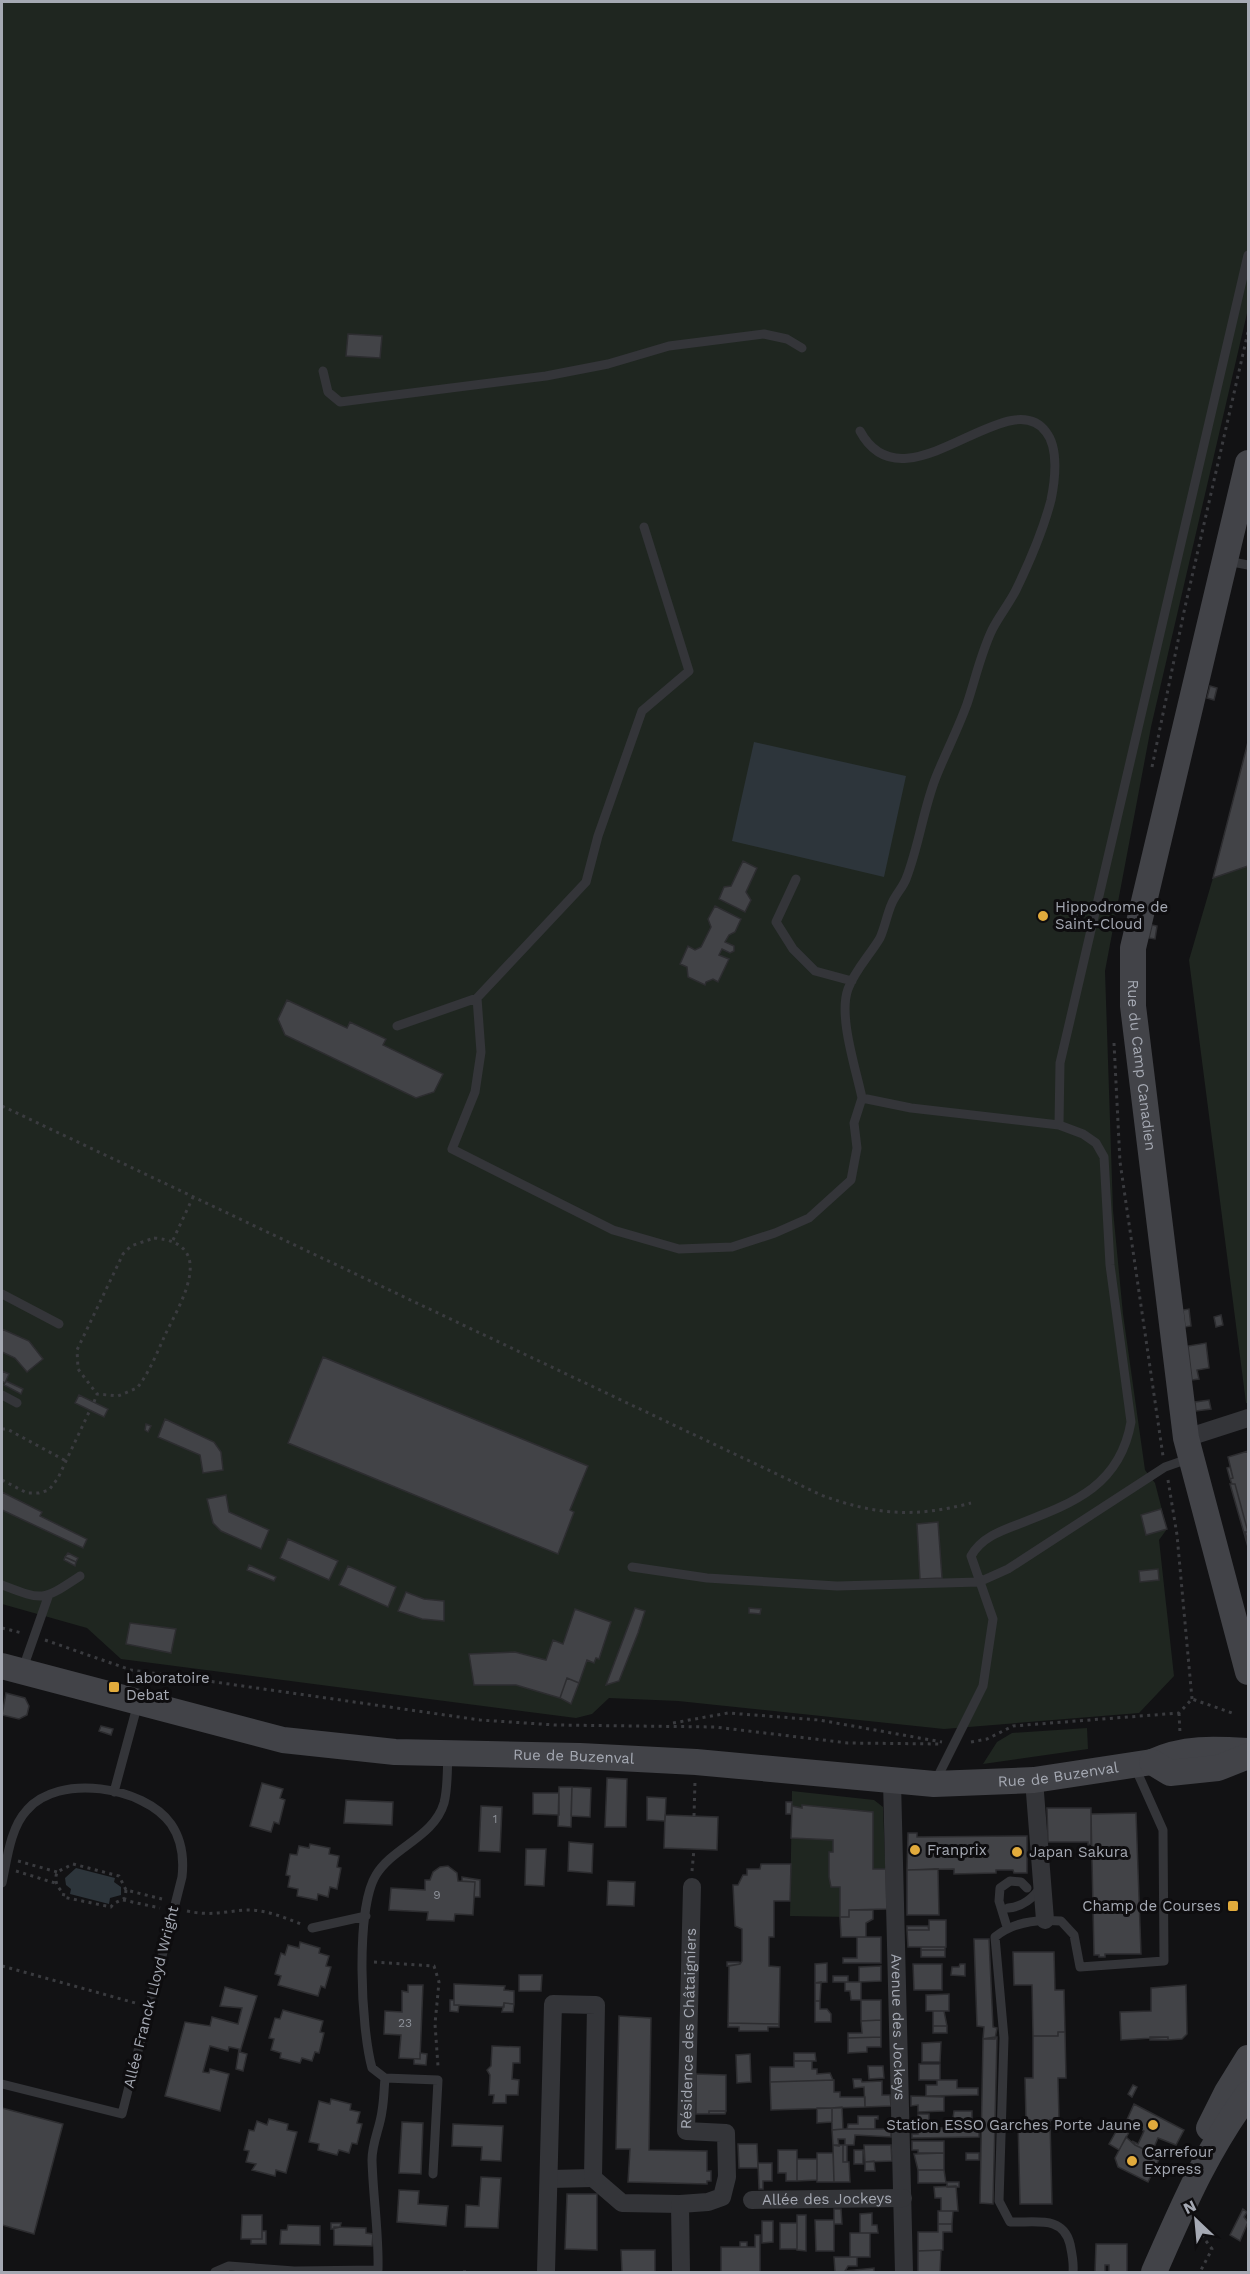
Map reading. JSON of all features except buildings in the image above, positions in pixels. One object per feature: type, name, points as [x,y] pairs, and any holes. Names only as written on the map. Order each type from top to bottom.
[{"type":"main road","name":"Rue du Camp Canadien","points":[[1247,1658],[1179,1447],[1133,1006],[1132,948],[1237,563],[1248,463]]},
{"type":"main road","name":"Rue de Buzenval","points":[[11,1669],[283,1740],[394,1752],[696,1762],[934,1784],[1034,1780],[1143,1763],[1170,1753],[1203,1749],[1248,1751]]},
{"type":"main road","points":[[1143,1763],[1170,1773],[1218,1768],[1248,1756]]},
{"type":"main road","points":[[1198,2171],[1208,2131],[1227,2092],[1248,2058]]},
{"type":"main road","points":[[1154,2272],[1198,2171],[1222,2130],[1248,2094]]},
{"type":"street","points":[[1179,1447],[1248,1418]]},
{"type":"street","points":[[1034,1780],[1035,1886],[1045,1920]]},
{"type":"street","name":"Avenue des Jockeys","points":[[892,1781],[904,2272]]},
{"type":"street","name":"Résidence des Châtaigniers","points":[[593,2178],[622,2203],[680,2204],[708,2202],[722,2197],[727,2177],[726,2133],[686,2131],[692,1887]]},
{"type":"street","points":[[546,2272],[553,2004],[596,2005],[593,2178],[550,2180]]},
{"type":"street","name":"Allée des Jockeys","points":[[752,2200],[903,2198]]},
{"type":"street","points":[[680,2204],[681,2272]]},
{"type":"lane","points":[[1059,1125],[1060,1063],[1248,255]]},
{"type":"lane","points":[[323,370],[328,392],[340,402],[546,376],[608,364],[669,346],[764,334],[787,339],[802,348]]},
{"type":"lane","points":[[477,998],[481,1052],[475,1092],[452,1149],[613,1230],[679,1249],[732,1247],[776,1233],[808,1218],[851,1180],[857,1148],[854,1123],[862,1098],[846,1024],[847,990],[880,937],[892,902],[906,881],[936,778],[958,730],[992,630],[1015,592],[1036,547],[1051,499],[1055,469],[1052,443],[1046,430],[1032,423],[1014,420],[990,426],[954,445],[922,455],[896,459],[873,447],[860,431]]},
{"type":"lane","points":[[397,1026],[477,998],[585,882],[598,836],[642,711],[689,671],[644,527]]},
{"type":"lane","points":[[796,879],[776,922],[793,949],[816,971],[852,981]]},
{"type":"lane","points":[[862,1098],[911,1108],[1059,1125],[1083,1134],[1096,1143],[1104,1157],[1110,1265],[1131,1422],[1127,1443],[1120,1460],[1103,1479],[1073,1502],[1003,1530],[978,1544],[971,1556],[993,1619],[983,1686],[934,1784]]},
{"type":"lane","points":[[2,1294],[59,1324]]},
{"type":"lane","points":[[2,1395],[17,1403]]},
{"type":"lane","points":[[632,1567],[707,1578],[837,1586],[979,1582],[1008,1569],[1165,1467],[1179,1447]]},
{"type":"lane","points":[[11,1669],[34,1636],[48,1597],[80,1576]]},
{"type":"lane","points":[[2,1585],[28,1595],[48,1597]]},
{"type":"lane","points":[[114,1792],[138,1703]]},
{"type":"lane","points":[[434,2174],[438,2080],[385,2079],[372,2068],[367,2053],[361,2009],[362,1961],[367,1896],[375,1876],[389,1857],[435,1821],[444,1803],[448,1753]]},
{"type":"lane","points":[[1073,2272],[1074,2262],[1067,2232],[1058,2224],[1010,2222],[999,2201],[1004,2038],[995,1937],[1007,1927],[1045,1920],[1061,1921],[1074,1935],[1080,1967],[1164,1961],[1163,1830],[1143,1763]]},
{"type":"lane","name":"Allée Franck Lloyd Wright","points":[[2,1883],[15,1829],[25,1811],[39,1797],[60,1789],[80,1787],[114,1792],[147,1804],[171,1825],[183,1860],[174,1907],[122,2114],[2,2084]]},
{"type":"lane","points":[[1007,1927],[999,1901],[1000,1888],[1011,1881],[1035,1886],[1036,1894],[1017,1907],[1008,1908]]},
{"type":"lane","points":[[312,1928],[366,1916]]},
{"type":"lane","points":[[216,2272],[230,2266],[294,2271],[378,2270],[379,2230],[375,2217],[372,2161],[374,2137],[382,2113],[385,2079]]},
{"type":"path","points":[[2,1106],[821,1495],[852,1506],[896,1514],[928,1512],[971,1503]]},
{"type":"path","points":[[173,1240],[193,1197]]},
{"type":"path","points":[[154,1238],[173,1240],[189,1262],[191,1283],[142,1382],[128,1393],[118,1396],[97,1394],[78,1369],[77,1350],[118,1265],[130,1246],[142,1240],[154,1238]]},
{"type":"path","points":[[94,1402],[97,1394]]},
{"type":"path","points":[[2,1480],[27,1493],[49,1490],[66,1461],[90,1410]]},
{"type":"path","points":[[2,1429],[7,1429],[66,1461]]},
{"type":"path","points":[[2,1628],[34,1636],[68,1650],[131,1670],[480,1720],[555,1725],[715,1727],[848,1743],[955,1745],[987,1739],[1012,1726],[1179,1713],[1192,1699],[1177,1535],[1165,1467],[1179,1447]]},
{"type":"path","points":[[1192,1699],[1234,1714]]},
{"type":"path","points":[[665,1725],[728,1713],[819,1720],[885,1730],[955,1745]]},
{"type":"path","points":[[694,1816],[696,1762]]},
{"type":"path","points":[[5,1869],[56,1883],[64,1893],[63,1897],[111,1907],[125,1898],[126,1890],[119,1876],[73,1864],[57,1872],[8,1858]]},
{"type":"path","points":[[56,1883],[57,1872]]},
{"type":"path","points":[[126,1890],[174,1907]]},
{"type":"path","points":[[121,1899],[215,1915],[245,1910],[268,1912],[312,1928]]},
{"type":"path","points":[[362,1961],[434,1966],[439,1982],[435,2024],[438,2080]]},
{"type":"path","points":[[2,1966],[149,2007]]},
{"type":"path","points":[[463,2272],[470,2272]]},
{"type":"shaded area","points":[[2,2],[1248,2],[1248,309],[1151,727],[1105,971],[1113,1210],[1123,1314],[1145,1470],[1155,1483],[1167,1529],[1159,1540],[1174,1676],[1139,1713],[944,1729],[678,1701],[609,1698],[592,1714],[576,1718],[121,1659],[87,1628],[2,1604]]},
{"type":"shaded area","points":[[754,742],[906,776],[884,877],[732,841]]},
{"type":"shaded area","points":[[1248,866],[1248,1403],[1246,1403],[1189,960],[1213,878]]},
{"type":"shaded area","points":[[1087,1728],[1088,1749],[983,1764],[997,1742],[1012,1733]]},
{"type":"shaded area","points":[[792,1791],[874,1800],[883,1807],[887,1909],[849,1910],[849,1917],[790,1916]]},
{"type":"shaded area","points":[[76,1868],[115,1878],[114,1882],[121,1887],[121,1895],[110,1898],[109,1904],[70,1894],[71,1889],[66,1885],[65,1878]]},
{"type":"place","name":"Hippodrome de Saint-Cloud","points":[[1043,916]]},
{"type":"place","name":"Laboratoire Debat","points":[[114,1687]]},
{"type":"place","name":"Franprix","points":[[915,1850]]},
{"type":"place","name":"Japan Sakura","points":[[1017,1852]]},
{"type":"place","name":"Champ de Courses","points":[[1233,1906]]},
{"type":"place","name":"Station ESSO Garches Porte Jaune","points":[[1153,2125]]},
{"type":"place","name":"Carrefour Express","points":[[1132,2161]]}]
